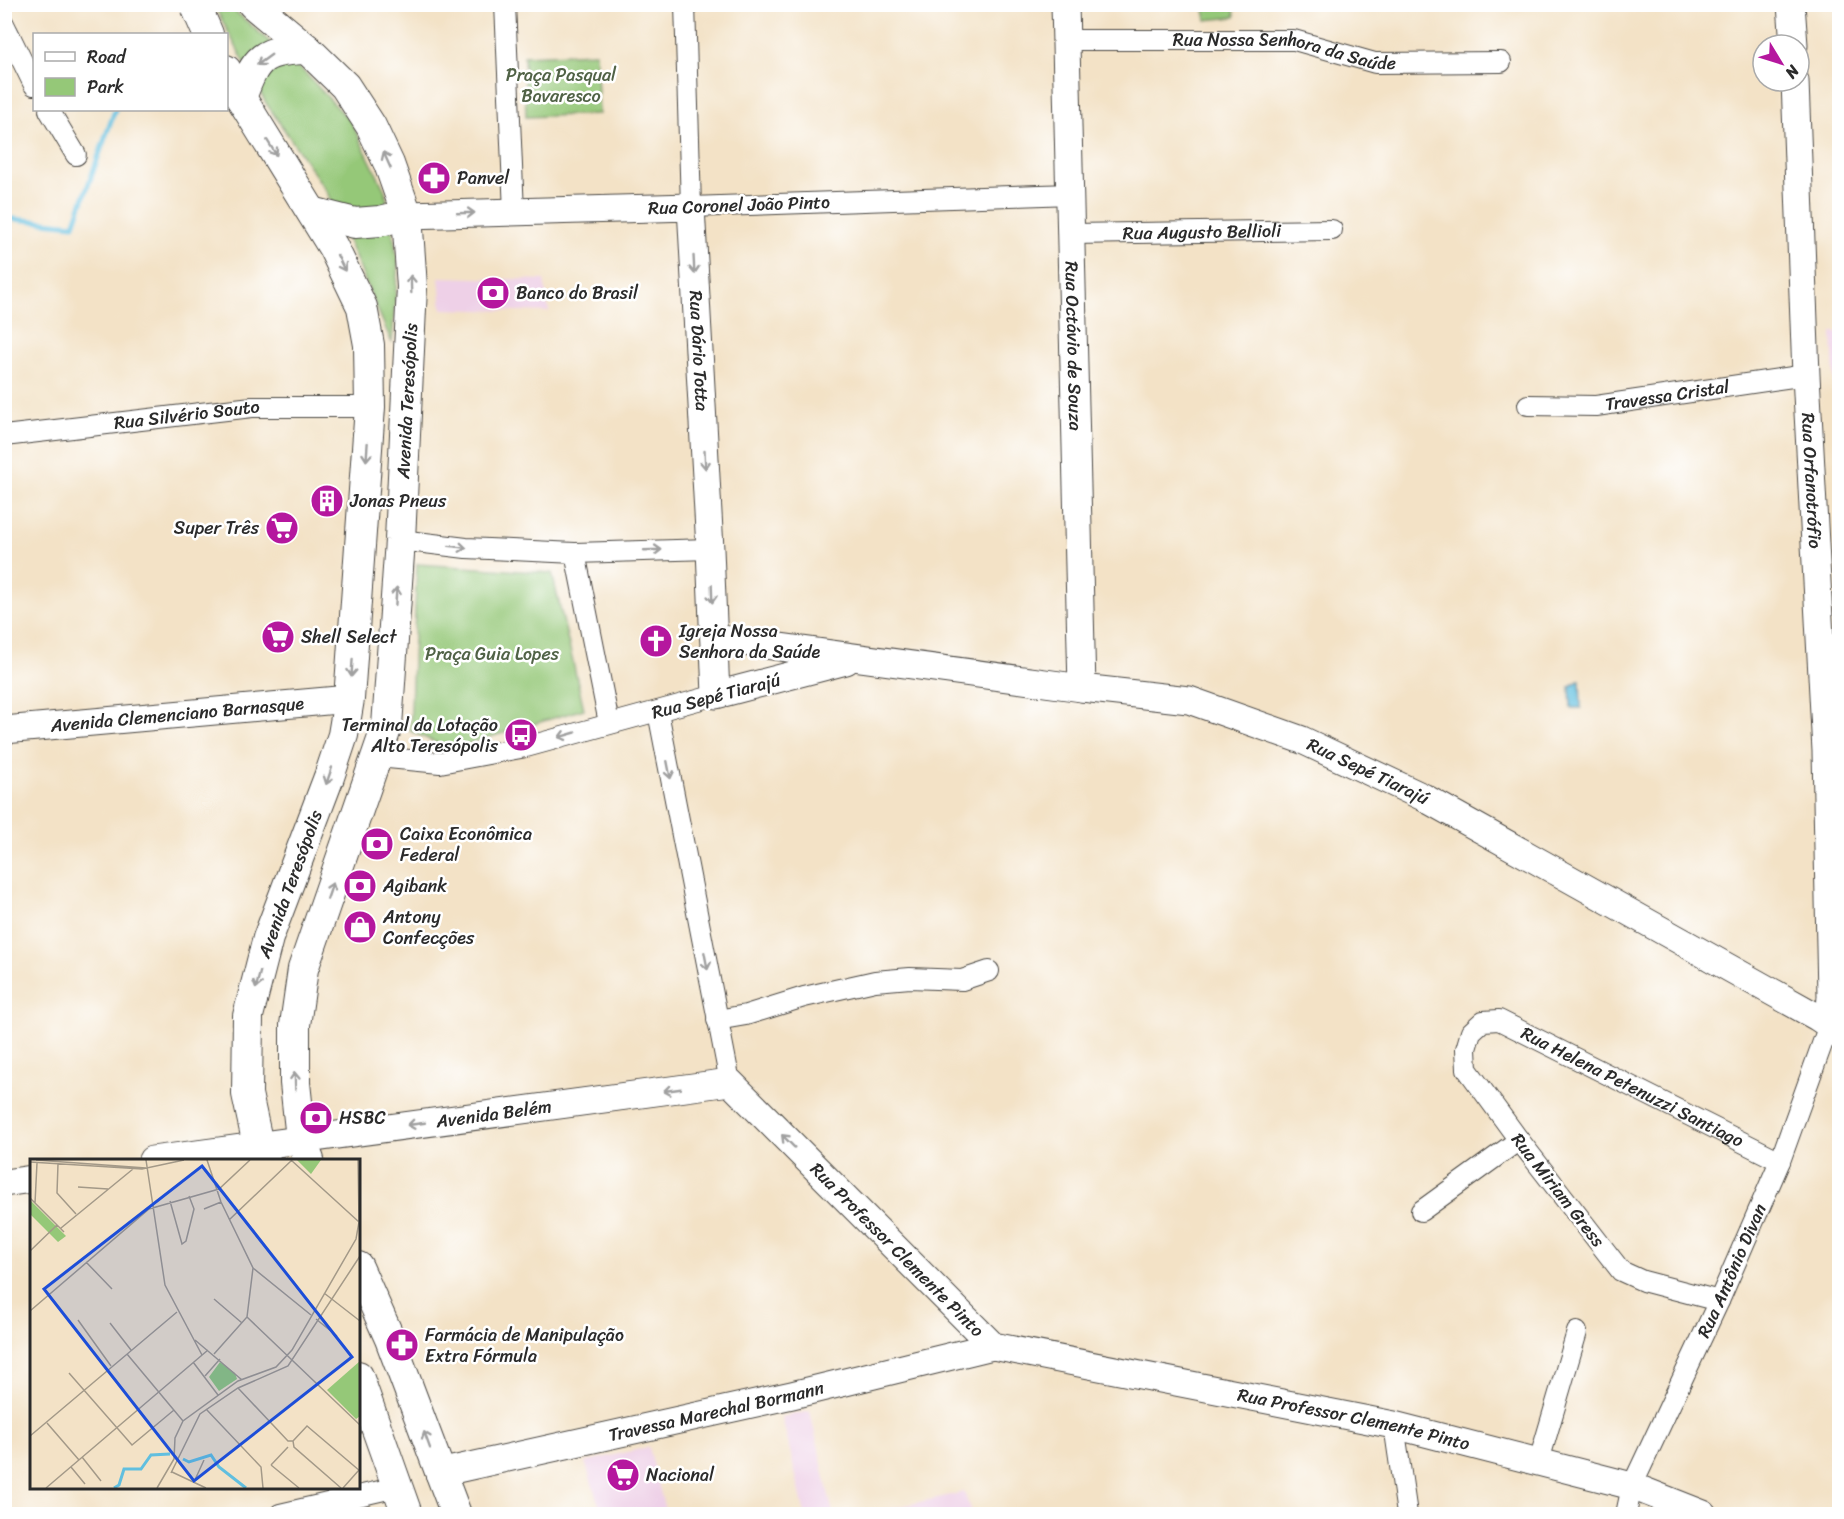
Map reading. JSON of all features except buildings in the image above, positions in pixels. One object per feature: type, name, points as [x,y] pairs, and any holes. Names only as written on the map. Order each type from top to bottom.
[{"type":"main road","points":[[195,4],[208,33]]},
{"type":"main road","name":"Avenida Teresópolis","points":[[253,4],[307,49],[345,86],[371,126],[389,164],[407,215],[412,287],[400,540],[387,726],[378,758],[303,969],[295,1025],[295,1083],[305,1150]]},
{"type":"main road","points":[[242,98],[251,71],[261,58],[282,50],[307,49]]},
{"type":"main road","name":"Avenida Teresópolis","points":[[228,74],[333,247],[362,307],[369,345],[370,407],[350,699],[343,735],[268,938],[248,1016],[247,1094],[261,1153]]},
{"type":"main road","points":[[312,212],[355,223],[380,221],[407,215]]},
{"type":"main road","points":[[360,1272],[390,1339],[456,1515]]},
{"type":"main road","points":[[360,1382],[407,1515]]},
{"type":"street","points":[[505,4],[514,212]]},
{"type":"street","name":"Rua Dário Totta","points":[[685,4],[691,207],[716,695]]},
{"type":"street","name":"Rua Octávio de Souza","points":[[1065,4],[1082,688]]},
{"type":"street","points":[[1791,4],[1793,33]]},
{"type":"street","points":[[4,24],[33,83]]},
{"type":"street","name":"Rua Nossa Senhora da Saúde","points":[[1067,40],[1294,40],[1375,63],[1501,62]]},
{"type":"street","name":"Rua Orfanotrófio","points":[[1795,93],[1806,375],[1826,751],[1831,996],[1836,1029]]},
{"type":"street","points":[[50,111],[76,155]]},
{"type":"street","name":"Rua Coronel João Pinto","points":[[407,215],[1071,194]]},
{"type":"street","name":"Rua Augusto Bellioli","points":[[1072,234],[1332,230]]},
{"type":"street","name":"Travessa Cristal","points":[[1528,405],[1596,406],[1806,375]]},
{"type":"street","name":"Rua Silvério Souto","points":[[4,436],[252,407],[370,407]]},
{"type":"street","points":[[400,540],[466,548],[574,553],[710,549]]},
{"type":"street","points":[[378,758],[440,763],[526,747],[609,723],[574,553]]},
{"type":"street","name":"Rua Sepé Tiarajú","points":[[714,638],[1082,688],[1189,700],[1302,740],[1423,797],[1836,1029]]},
{"type":"street","name":"Rua Sepé Tiarajú","points":[[609,723],[658,712],[858,657]]},
{"type":"street","name":"Avenida Clemenciano Barnasque","points":[[4,730],[350,699]]},
{"type":"street","points":[[658,712],[730,1082]]},
{"type":"street","points":[[717,1020],[746,1015],[804,997],[875,981],[910,978],[962,981],[989,971]]},
{"type":"street","name":"Rua Helena Petenuzzi Santiago","points":[[1484,1021],[1499,1020],[1780,1161]]},
{"type":"street","name":"Rua Miriam Gress","points":[[1484,1021],[1472,1032],[1466,1049],[1467,1069],[1621,1271],[1643,1281],[1719,1301]]},
{"type":"street","name":"Rua Antônio Divan","points":[[1626,1515],[1632,1486],[1719,1301],[1836,1029]]},
{"type":"street","name":"Avenida Belém","points":[[179,1159],[305,1150],[730,1082]]},
{"type":"street","name":"Rua Professor Clemente Pinto","points":[[730,1082],[993,1346],[1394,1425],[1632,1486],[1703,1515]]},
{"type":"street","points":[[1421,1211],[1519,1140]]},
{"type":"street","points":[[4,1183],[30,1179]]},
{"type":"street","points":[[1539,1461],[1577,1332]]},
{"type":"street","name":"Travessa Marechal Bormann","points":[[439,1473],[792,1395],[993,1346]]},
{"type":"street","points":[[1394,1425],[1407,1515]]},
{"type":"street","points":[[280,1515],[397,1487]]},
{"type":"shaded area","name":"Banco do Brasil","points":[[439,277],[544,280],[549,312],[442,309]]},
{"type":"shaded area","points":[[1832,332],[1840,332],[1839,500]]},
{"type":"shaded area","points":[[810,1411],[833,1514],[805,1514],[782,1417]]},
{"type":"shaded area","name":"Nacional","points":[[649,1447],[666,1514],[602,1514],[585,1462]]},
{"type":"shaded area","points":[[964,1492],[972,1514],[867,1514]]},
{"type":"green space","points":[[214,5],[228,5],[306,74],[351,122],[385,191],[398,261],[392,343],[327,192],[266,103]]},
{"type":"green space","points":[[1203,5],[1234,5],[1235,17],[1206,20]]},
{"type":"green space","name":"Praça Pasqual Bavaresco","points":[[596,53],[599,114],[526,117],[524,56]]},
{"type":"green space","name":"Praça Guia Lopes","points":[[417,564],[552,573],[584,709],[450,749],[410,731]]},
{"type":"water","points":[[1580,680],[1581,708],[1571,708],[1570,686]]},
{"type":"waterway","points":[[4,218],[74,225],[115,111]]},
{"type":"place","name":"Panvel","points":[[434,178]]},
{"type":"place","name":"Banco do Brasil","points":[[493,293]]},
{"type":"place","name":"Jonas Pneus","points":[[327,501]]},
{"type":"place","name":"Super Três","points":[[282,528]]},
{"type":"place","name":"Shell Select","points":[[278,637]]},
{"type":"place","name":"Igreja Nossa Senhora da Saúde","points":[[656,641]]},
{"type":"place","name":"Terminal da Lotação Alto Teresópolis","points":[[521,735]]},
{"type":"place","name":"Caixa Econômica Federal","points":[[377,844]]},
{"type":"place","name":"Agibank","points":[[360,886]]},
{"type":"place","name":"Antony Confecções","points":[[360,927]]},
{"type":"place","name":"HSBC","points":[[316,1118]]},
{"type":"place","name":"Farmácia de Manipulação Extra Fórmula","points":[[402,1345]]},
{"type":"place","name":"Nacional","points":[[623,1475]]}]
